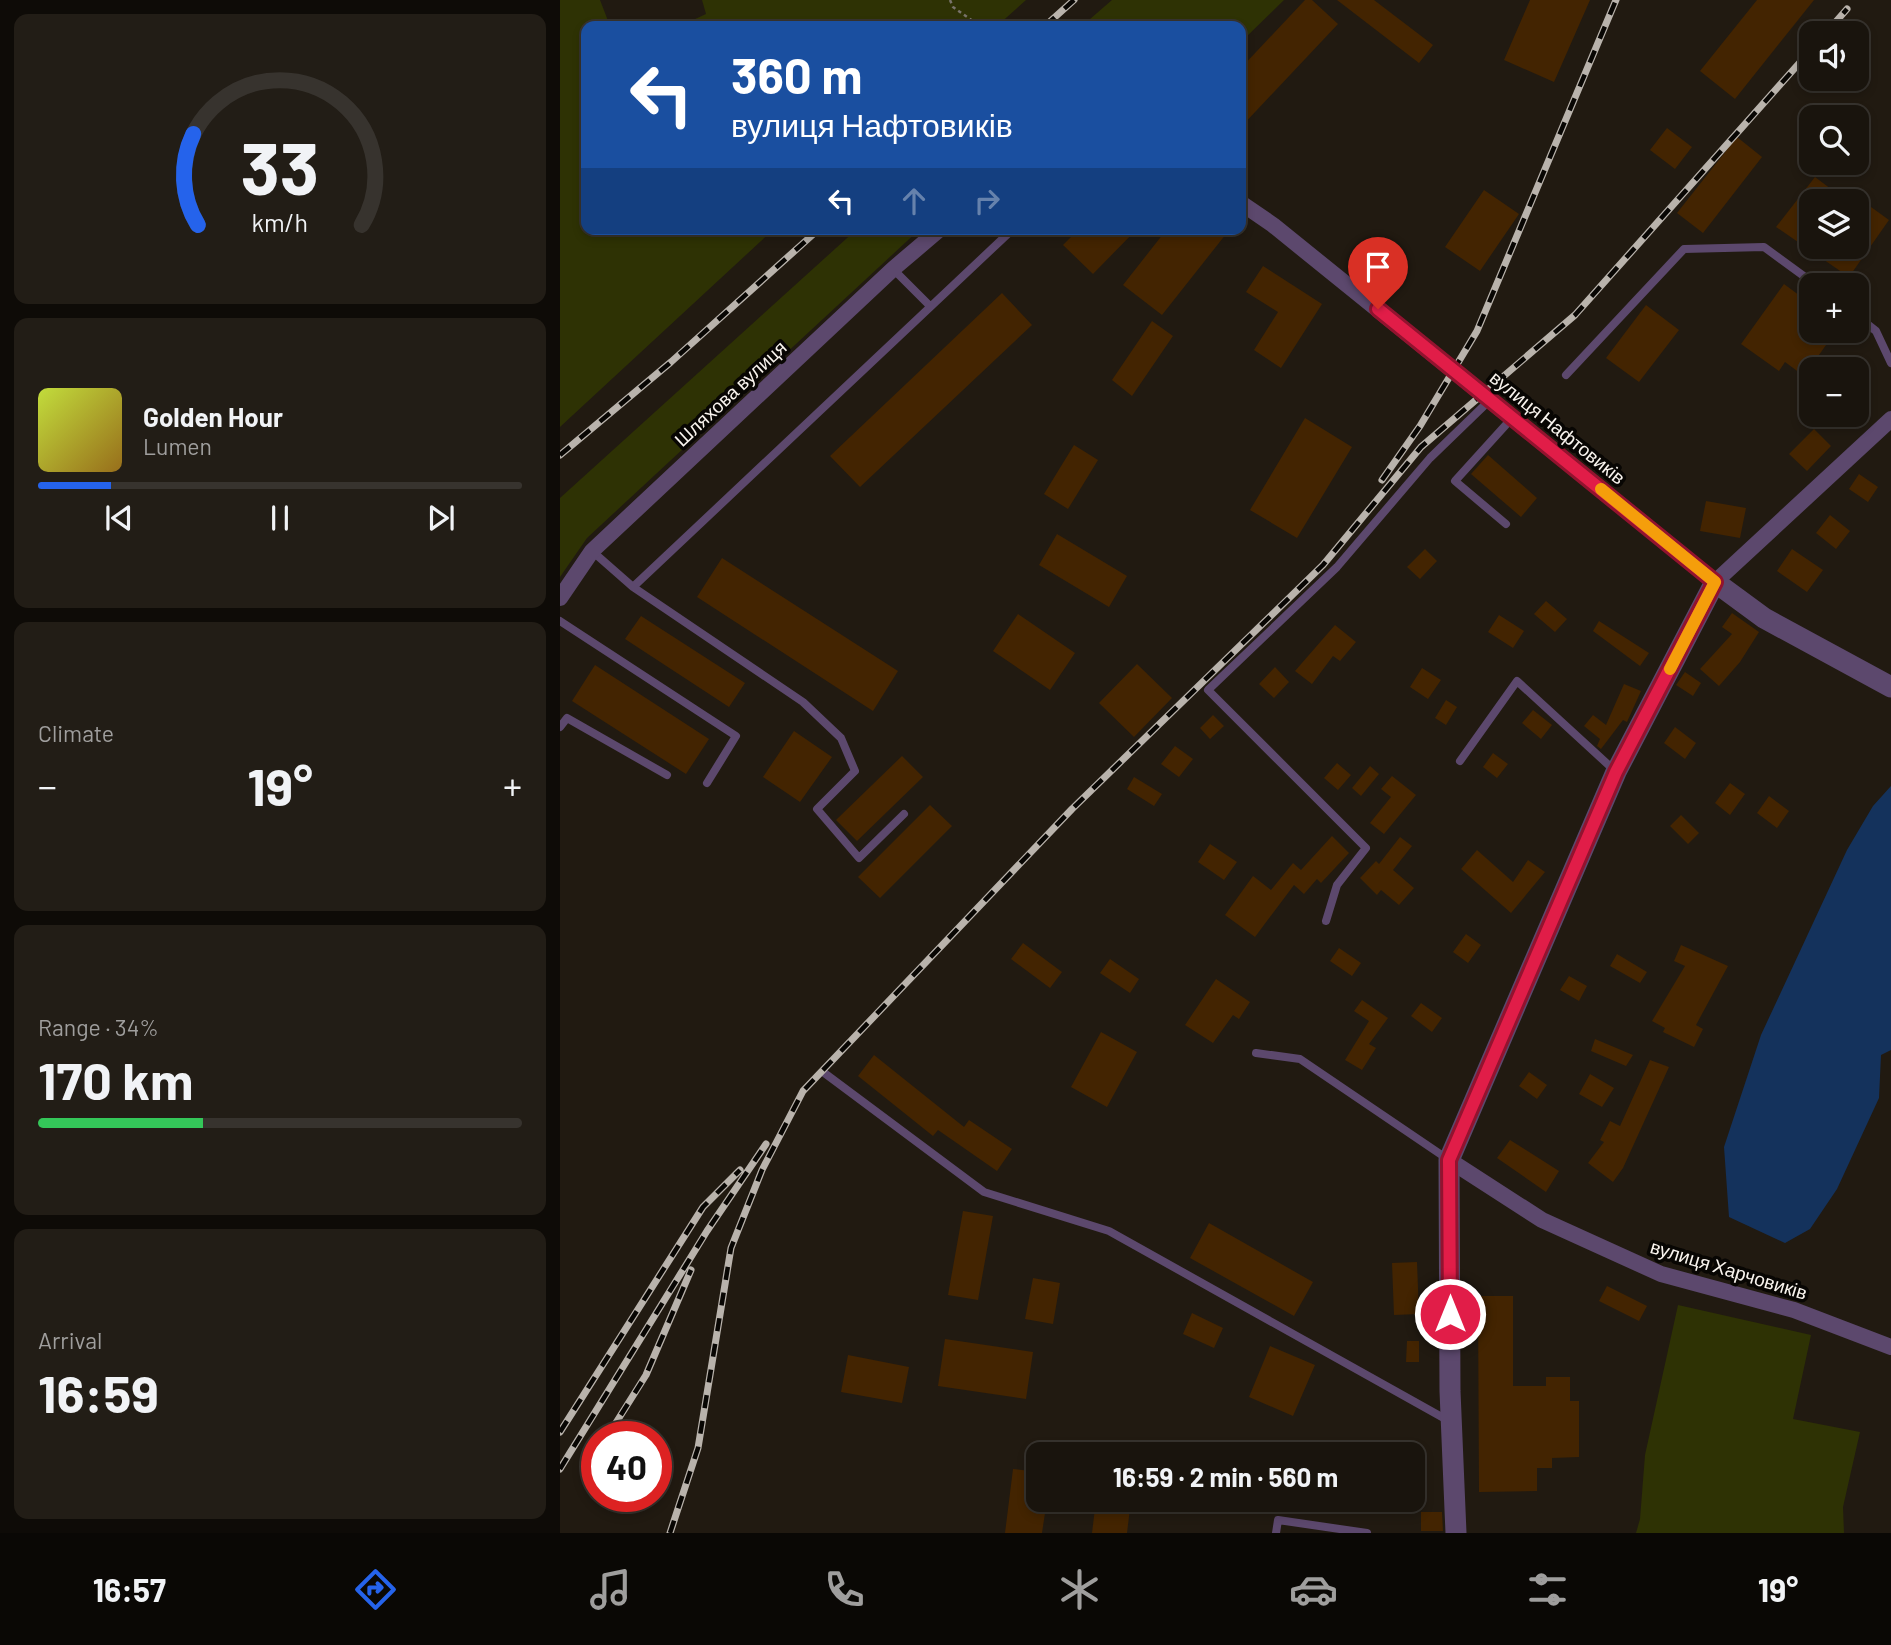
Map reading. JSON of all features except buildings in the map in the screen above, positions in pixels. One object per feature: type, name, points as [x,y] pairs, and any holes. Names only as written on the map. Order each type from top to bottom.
[{"type":"street","name":"вулиця Нафтовиків","points":[[1246,206],[1492,399],[1715,582]]},
{"type":"street","name":"Шляхова вулиця","points":[[560,598],[592,551],[933,235]]},
{"type":"street","points":[[1456,1533],[1449,1160],[1616,772],[1715,582],[1891,419]]},
{"type":"street","points":[[1715,582],[1764,618],[1891,687]]},
{"type":"street","name":"вулиця Харчовиків","points":[[1449,1160],[1542,1220],[1661,1274],[1794,1310],[1891,1347]]},
{"type":"lane","points":[[633,587],[1007,235]]},
{"type":"lane","points":[[1566,375],[1684,249],[1764,247],[1799,273]]},
{"type":"lane","points":[[893,270],[930,306]]},
{"type":"lane","points":[[1869,325],[1876,331],[1891,363]]},
{"type":"lane","points":[[1326,921],[1337,885],[1366,848],[1208,690],[1337,568],[1430,458],[1492,399]]},
{"type":"lane","points":[[1506,524],[1455,481],[1513,417]]},
{"type":"lane","points":[[592,551],[633,587],[803,702],[841,738],[855,771],[817,809],[859,858],[904,814]]},
{"type":"lane","points":[[560,621],[736,736],[707,783]]},
{"type":"lane","points":[[1460,761],[1517,681],[1616,772]]},
{"type":"lane","points":[[560,727],[567,718],[667,775]]},
{"type":"lane","points":[[1256,1053],[1300,1059],[1449,1160]]},
{"type":"lane","points":[[823,1072],[984,1192],[1109,1231],[1452,1423]]},
{"type":"lane","points":[[1276,1533],[1278,1520],[1367,1533]]},
{"type":"path","points":[[950,0],[953,7],[973,21]]},
{"type":"green space","points":[[560,0],[600,0],[608,21],[581,21],[581,235],[768,235],[560,427]]},
{"type":"green space","points":[[702,0],[1026,0],[1003,21],[691,21],[706,14]]},
{"type":"green space","points":[[1112,0],[1284,0],[1246,37],[1246,21],[1088,21]]},
{"type":"green space","points":[[850,235],[914,235],[587,538],[560,577],[560,498]]},
{"type":"green space","points":[[1678,1305],[1811,1335],[1793,1419],[1860,1432],[1843,1507],[1844,1533],[1636,1533],[1640,1519],[1645,1455]]},
{"type":"water","points":[[1891,786],[1891,1050],[1881,1055],[1879,1098],[1837,1189],[1810,1229],[1785,1243],[1729,1217],[1724,1147],[1761,1035],[1847,850],[1873,806]]},
{"type":"railway","points":[[1051,21],[1074,0]]},
{"type":"railway","points":[[1382,480],[1420,426],[1477,331],[1616,0]]},
{"type":"railway","points":[[1836,21],[1847,9]]},
{"type":"railway","points":[[670,1533],[698,1448],[731,1248],[762,1170],[803,1091],[1072,809],[1323,565],[1421,447],[1575,315],[1799,63]]},
{"type":"railway","points":[[560,455],[671,362],[812,235]]},
{"type":"railway","points":[[560,1469],[707,1231],[766,1144]]},
{"type":"railway","points":[[560,1432],[703,1207],[740,1170]]},
{"type":"railway","points":[[617,1421],[646,1375],[691,1270]]},
{"type":"slow traffic","points":[[1601,489],[1715,582],[1670,669]]},
{"type":"route","points":[[1378,309],[1715,582],[1616,772],[1449,1160],[1450,1314]]}]
